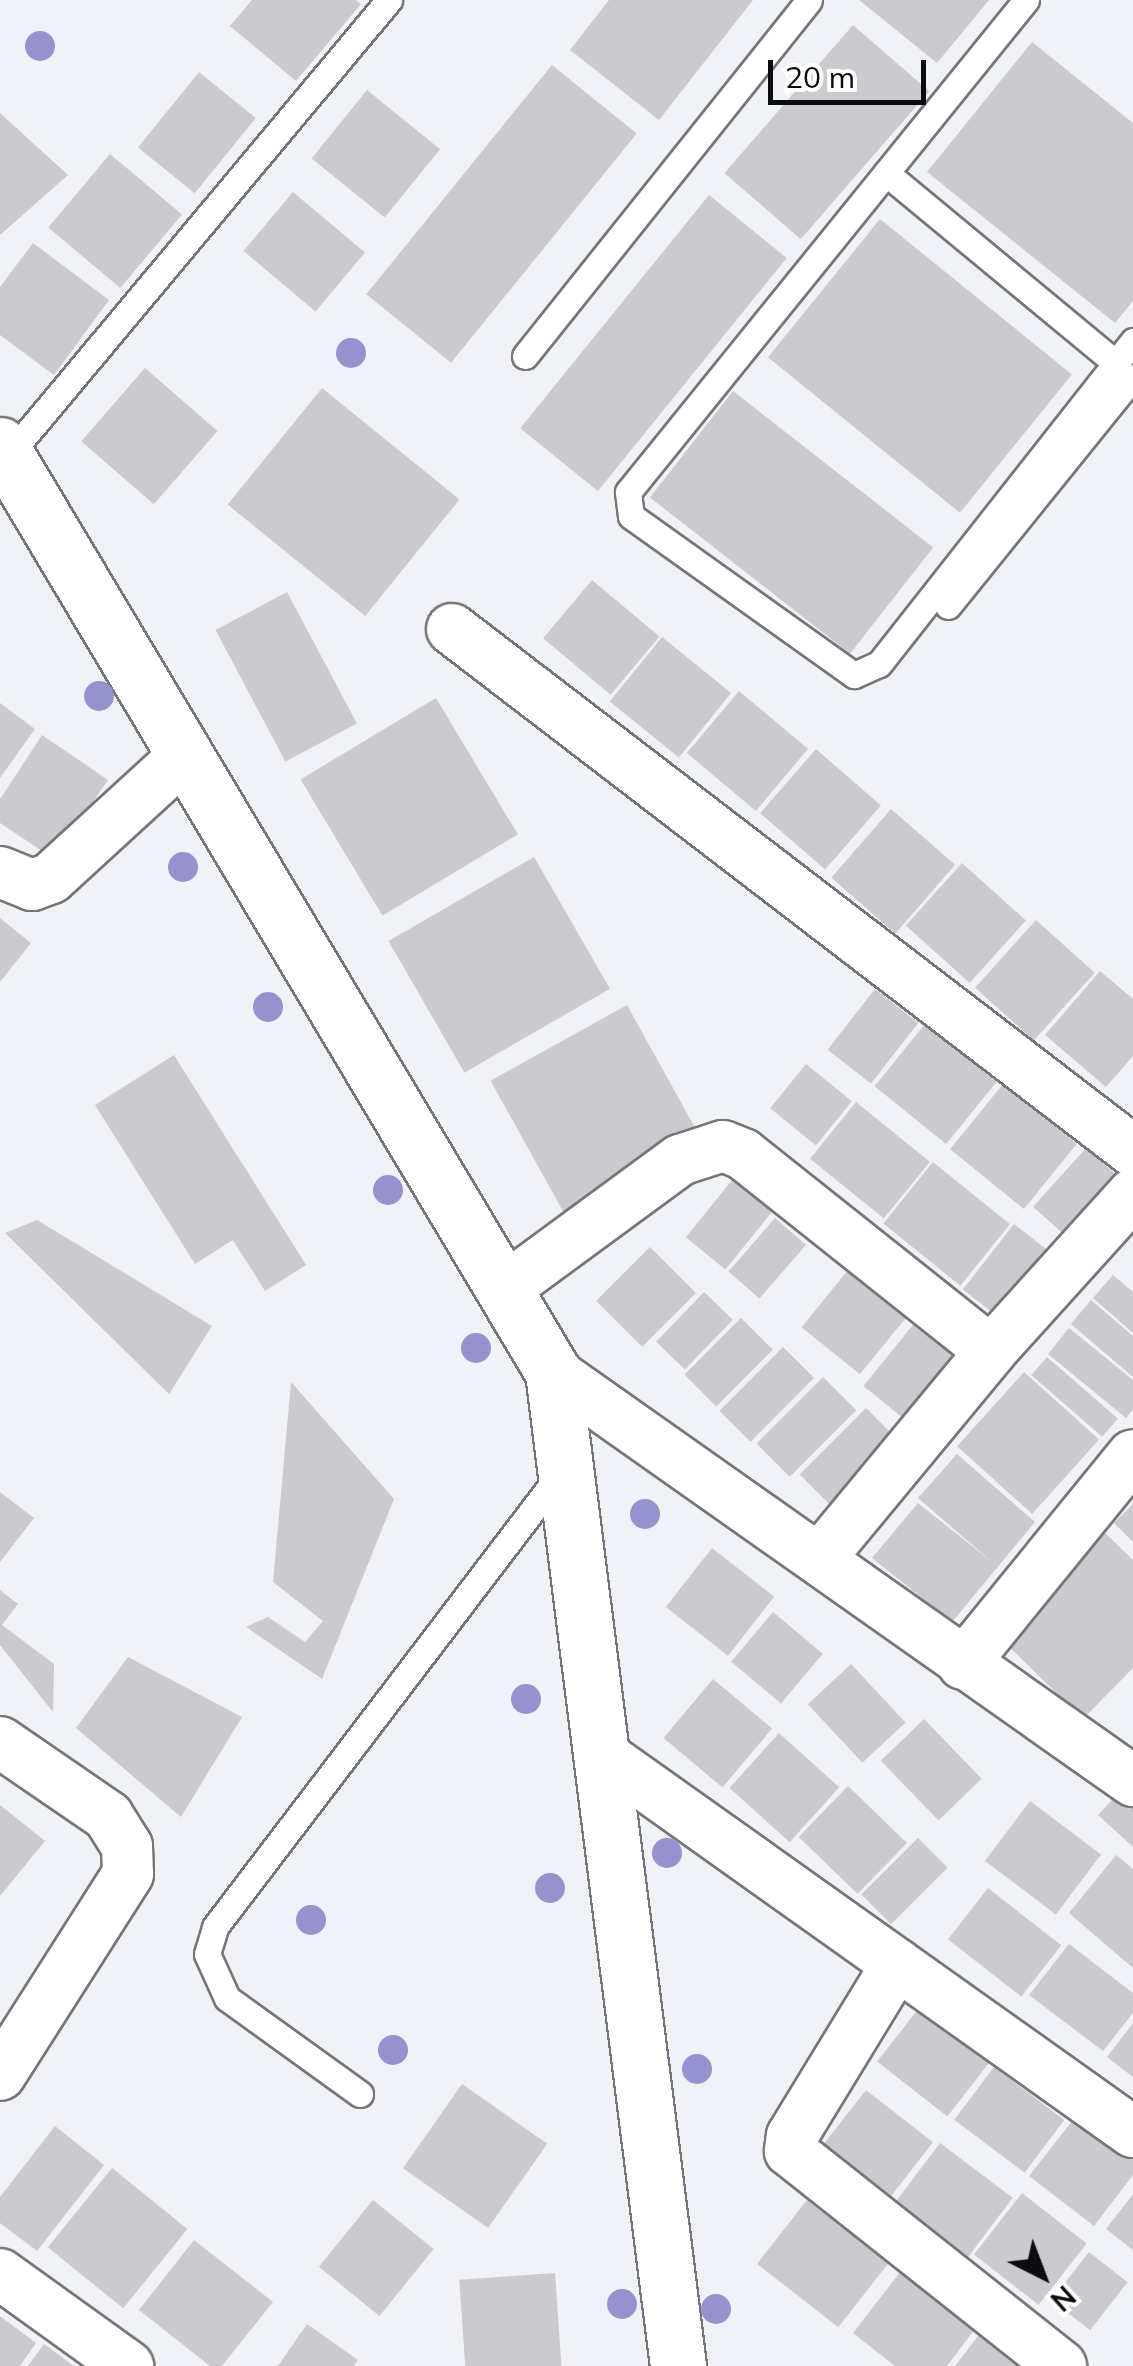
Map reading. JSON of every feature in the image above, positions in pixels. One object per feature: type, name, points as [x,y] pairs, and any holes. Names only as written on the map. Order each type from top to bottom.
[{"type":"street","points":[[4,451],[553,1372],[1133,1781]]},
{"type":"street","points":[[452,629],[1133,1151]]},
{"type":"street","points":[[0,872],[32,884],[52,878],[185,755]]},
{"type":"street","points":[[503,1290],[680,1160],[723,1146],[743,1154],[991,1350]]},
{"type":"street","points":[[820,1558],[991,1350],[1133,1194]]},
{"type":"street","points":[[553,1372],[678,2366]]},
{"type":"street","points":[[963,1664],[1133,1455]]},
{"type":"street","points":[[0,1742],[108,1816],[127,1846],[128,1874],[8,2044]]},
{"type":"street","points":[[600,1753],[1133,2132]]},
{"type":"street","points":[[896,1964],[792,2136],[790,2151],[1061,2366]]},
{"type":"street","points":[[0,2274],[128,2366]]},
{"type":"lane","points":[[4,451],[389,0]]},
{"type":"lane","points":[[525,356],[809,0]]},
{"type":"lane","points":[[1026,0],[628,492],[631,516],[854,675],[878,664],[1124,370]]},
{"type":"lane","points":[[886,173],[1124,370]]},
{"type":"lane","points":[[948,606],[1124,370],[1133,341]]},
{"type":"lane","points":[[360,2094],[228,1998],[207,1954],[215,1927],[564,1468]]},
{"type":"building","points":[[252,0],[356,0],[361,4],[296,81],[230,26]]},
{"type":"building","points":[[609,0],[753,0],[659,120],[570,50]]},
{"type":"building","points":[[859,0],[989,0],[937,63]]},
{"type":"building","points":[[853,25],[929,91],[801,239],[724,173]]},
{"type":"building","points":[[1032,42],[1133,123],[1133,301],[1115,323],[927,172]]},
{"type":"building","points":[[552,65],[637,134],[451,363],[366,294]]},
{"type":"building","points":[[199,72],[256,118],[195,193],[138,147]]},
{"type":"building","points":[[367,90],[440,149],[385,218],[312,158]]},
{"type":"building","points":[[0,113],[68,175],[0,235]]},
{"type":"building","points":[[110,154],[182,214],[120,288],[48,228]]},
{"type":"building","points":[[293,192],[365,252],[316,311],[244,251]]},
{"type":"building","points":[[709,195],[787,258],[598,491],[520,428]]},
{"type":"building","points":[[880,219],[1072,374],[960,513],[768,357]]},
{"type":"building","points":[[33,243],[109,300],[54,375],[0,335],[0,287]]},
{"type":"building","points":[[145,368],[217,431],[154,504],[81,441]]},
{"type":"building","points":[[322,388],[460,499],[365,616],[228,505]]},
{"type":"building","points":[[733,391],[933,547],[850,654],[650,497]]},
{"type":"building","points":[[592,580],[659,637],[611,695],[543,638]]},
{"type":"building","points":[[287,592],[357,724],[285,762],[215,630]]},
{"type":"building","points":[[662,637],[731,693],[679,758],[610,702]]},
{"type":"building","points":[[739,691],[808,749],[756,811],[687,753]]},
{"type":"building","points":[[436,698],[518,834],[382,916],[301,779]]},
{"type":"building","points":[[0,703],[35,729],[0,778]]},
{"type":"building","points":[[42,735],[108,780],[54,859],[0,823],[0,799]]},
{"type":"building","points":[[816,749],[881,805],[825,870],[760,813]]},
{"type":"building","points":[[891,809],[955,865],[895,933],[831,878]]},
{"type":"building","points":[[534,857],[610,989],[465,1073],[389,941]]},
{"type":"building","points":[[962,863],[1026,921],[970,983],[906,925]]},
{"type":"building","points":[[0,918],[31,943],[0,982]]},
{"type":"building","points":[[1036,920],[1095,973],[1034,1040],[975,988]]},
{"type":"building","points":[[1100,971],[1133,999],[1133,1056],[1106,1087],[1045,1035]]},
{"type":"building","points":[[875,989],[918,1023],[871,1084],[828,1050]]},
{"type":"building","points":[[627,1005],[701,1138],[564,1214],[491,1081]]},
{"type":"building","points":[[925,1024],[996,1082],[946,1144],[875,1086]]},
{"type":"building","points":[[174,1055],[306,1265],[265,1291],[233,1240],[195,1264],[95,1105]]},
{"type":"building","points":[[806,1064],[852,1101],[816,1145],[770,1108]]},
{"type":"building","points":[[1003,1084],[1077,1144],[1024,1209],[950,1149]]},
{"type":"building","points":[[856,1102],[930,1162],[884,1219],[810,1159]]},
{"type":"building","points":[[1086,1148],[1127,1185],[1074,1244],[1033,1207]]},
{"type":"building","points":[[933,1162],[1010,1224],[960,1286],[883,1223]]},
{"type":"building","points":[[733,1179],[773,1211],[725,1269],[686,1237]]},
{"type":"building","points":[[775,1218],[806,1245],[759,1298],[728,1272]]},
{"type":"building","points":[[37,1220],[212,1326],[169,1394],[5,1233]]},
{"type":"building","points":[[1014,1224],[1059,1259],[1008,1324],[963,1289]]},
{"type":"building","points":[[650,1247],[696,1293],[642,1347],[596,1301]]},
{"type":"building","points":[[852,1265],[910,1312],[860,1374],[802,1327]]},
{"type":"building","points":[[1113,1275],[1133,1292],[1133,1333],[1093,1298]]},
{"type":"building","points":[[704,1292],[733,1320],[685,1369],[656,1342]]},
{"type":"building","points":[[1091,1300],[1133,1336],[1133,1377],[1071,1324]]},
{"type":"building","points":[[741,1318],[773,1350],[716,1406],[684,1375]]},
{"type":"building","points":[[917,1320],[966,1360],[912,1426],[864,1386]]},
{"type":"building","points":[[1069,1328],[1133,1380],[1133,1409],[1126,1418],[1048,1354]]},
{"type":"building","points":[[783,1347],[814,1378],[750,1442],[719,1411]]},
{"type":"building","points":[[1047,1357],[1118,1419],[1102,1437],[1031,1375]]},
{"type":"building","points":[[1024,1372],[1099,1440],[1032,1514],[957,1446]]},
{"type":"building","points":[[823,1377],[856,1410],[790,1477],[757,1443]]},
{"type":"building","points":[[291,1382],[394,1499],[322,1679],[246,1627],[268,1617],[305,1642],[323,1621],[273,1582]]},
{"type":"building","points":[[866,1408],[903,1445],[836,1511],[800,1474]]},
{"type":"building","points":[[957,1454],[1035,1522],[952,1622],[872,1558],[918,1503],[992,1562],[918,1498]]},
{"type":"building","points":[[0,1492],[34,1518],[0,1562]]},
{"type":"building","points":[[1133,1504],[1133,1542],[1114,1523]]},
{"type":"building","points":[[1103,1531],[1133,1560],[1133,1668],[1083,1719],[999,1637]]},
{"type":"building","points":[[712,1548],[774,1597],[728,1656],[666,1607]]},
{"type":"building","points":[[0,1590],[18,1604],[2,1625],[54,1664],[53,1712],[0,1645]]},
{"type":"building","points":[[773,1612],[823,1654],[781,1704],[731,1662]]},
{"type":"building","points":[[128,1657],[242,1717],[181,1817],[76,1728]]},
{"type":"building","points":[[851,1664],[906,1723],[862,1763],[808,1704]]},
{"type":"building","points":[[713,1679],[772,1728],[722,1787],[664,1738]]},
{"type":"building","points":[[924,1719],[982,1779],[938,1820],[881,1761]]},
{"type":"building","points":[[779,1733],[839,1787],[790,1842],[729,1788]]},
{"type":"building","points":[[848,1786],[907,1843],[858,1894],[799,1837]]},
{"type":"building","points":[[1123,1788],[1133,1797],[1133,1847],[1098,1815]]},
{"type":"building","points":[[1030,1801],[1101,1855],[1056,1914],[985,1861]]},
{"type":"building","points":[[0,1805],[45,1841],[0,1896]]},
{"type":"building","points":[[918,1838],[948,1868],[891,1924],[861,1895]]},
{"type":"building","points":[[1116,1855],[1133,1869],[1133,1968],[1069,1913]]},
{"type":"building","points":[[988,1888],[1061,1945],[1021,1996],[948,1939]]},
{"type":"building","points":[[1069,1944],[1133,1993],[1133,2013],[1103,2051],[1029,1995]]},
{"type":"building","points":[[919,2008],[989,2063],[947,2116],[877,2062]]},
{"type":"building","points":[[1133,2023],[1133,2077],[1107,2057]]},
{"type":"building","points":[[994,2067],[1064,2120],[1025,2173],[954,2120]]},
{"type":"building","points":[[462,2084],[547,2144],[488,2228],[403,2168]]},
{"type":"building","points":[[866,2090],[933,2142],[891,2196],[824,2144]]},
{"type":"building","points":[[1076,2116],[1133,2160],[1133,2175],[1094,2226],[1029,2176]]},
{"type":"building","points":[[55,2126],[104,2165],[37,2251],[0,2223],[0,2197]]},
{"type":"building","points":[[940,2143],[1013,2198],[966,2259],[894,2204]]},
{"type":"building","points":[[112,2168],[187,2229],[123,2308],[48,2247]]},
{"type":"building","points":[[1022,2193],[1087,2243],[1039,2305],[974,2254]]},
{"type":"building","points":[[1133,2194],[1133,2250],[1106,2229]]},
{"type":"building","points":[[373,2200],[434,2249],[379,2316],[319,2267]]},
{"type":"building","points":[[807,2200],[888,2263],[838,2327],[757,2264]]},
{"type":"building","points":[[194,2240],[273,2302],[222,2366],[210,2366],[139,2310]]},
{"type":"building","points":[[1089,2252],[1128,2282],[1090,2330],[1051,2300]]},
{"type":"building","points":[[901,2271],[975,2329],[947,2366],[895,2366],[853,2333]]},
{"type":"building","points":[[555,2273],[561,2366],[465,2366],[459,2280]]},
{"type":"building","points":[[0,2316],[36,2343],[20,2366],[0,2366]]},
{"type":"building","points":[[991,2319],[1051,2366],[955,2366]]},
{"type":"building","points":[[307,2324],[358,2360],[354,2366],[278,2366]]},
{"type":"building","points":[[44,2344],[74,2366],[28,2366]]}]
